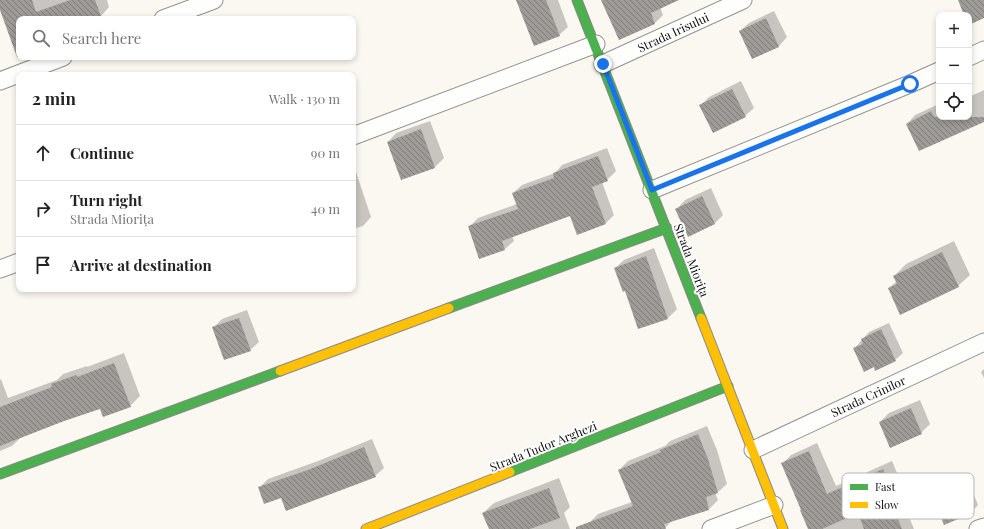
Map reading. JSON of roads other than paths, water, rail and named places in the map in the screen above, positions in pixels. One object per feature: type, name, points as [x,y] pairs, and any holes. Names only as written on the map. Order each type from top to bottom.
[{"type":"street","points":[[171,16],[214,0]]},
{"type":"street","name":"Strada Miorița","points":[[577,0],[596,44],[783,529]]},
{"type":"street","name":"Strada Irisului","points":[[603,64],[743,0]]},
{"type":"street","points":[[356,135],[596,44]]},
{"type":"street","points":[[972,56],[984,50]]},
{"type":"street","points":[[24,72],[55,60]]},
{"type":"street","points":[[652,190],[936,72]]},
{"type":"street","points":[[0,81],[16,75]]},
{"type":"street","points":[[0,474],[667,228]]},
{"type":"street","points":[[0,269],[16,263]]},
{"type":"street","name":"Strada Crinilor","points":[[753,450],[984,342]]},
{"type":"street","name":"Strada Tudor Arghezi","points":[[366,529],[728,386]]},
{"type":"street","points":[[710,529],[774,505]]},
{"type":"street","points":[[978,529],[984,526]]}]
